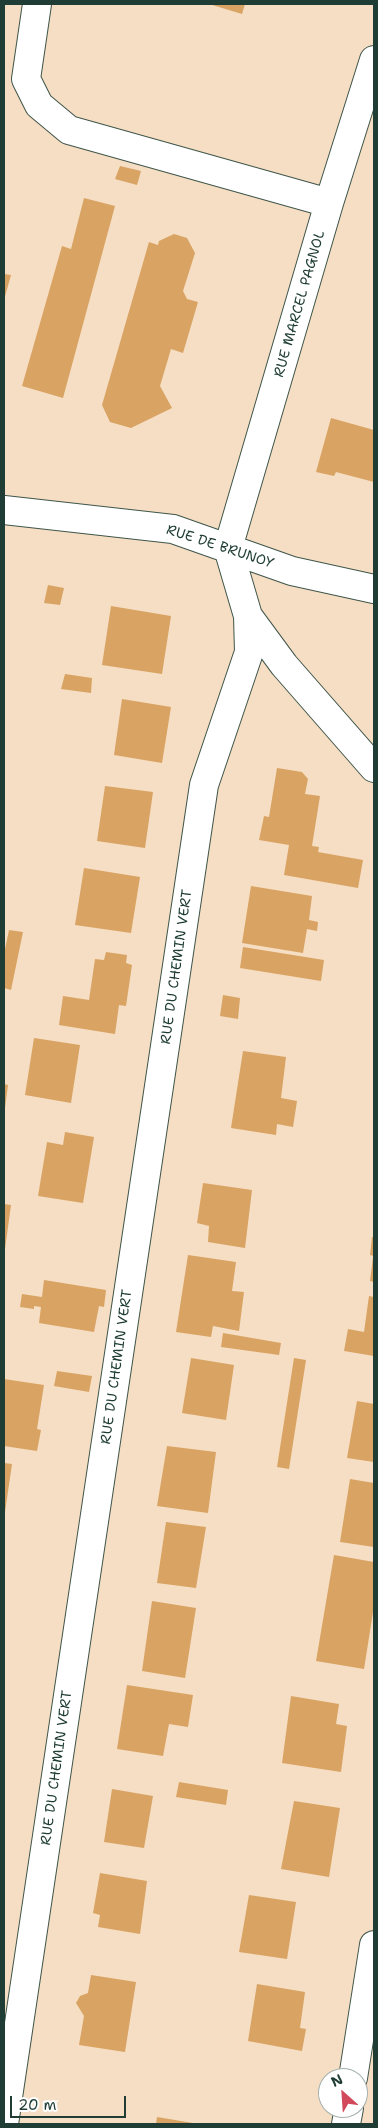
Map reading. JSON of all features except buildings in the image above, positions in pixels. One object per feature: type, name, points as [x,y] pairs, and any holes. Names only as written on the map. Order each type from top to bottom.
[{"type":"street","points":[[37,4],[26,79],[39,105],[69,130],[329,203]]},
{"type":"street","name":"RUE MARCEL PAGNOL","points":[[228,548],[329,203],[368,105],[374,60]]},
{"type":"street","name":"RUE DE BRUNOY","points":[[4,510],[173,529],[292,570],[374,589]]},
{"type":"street","points":[[228,548],[248,616],[284,665],[374,768]]},
{"type":"street","name":"RUE DU CHEMIN VERT","points":[[4,2124],[204,785],[248,652],[248,616]]},
{"type":"street","points":[[355,2068],[374,1945]]}]
